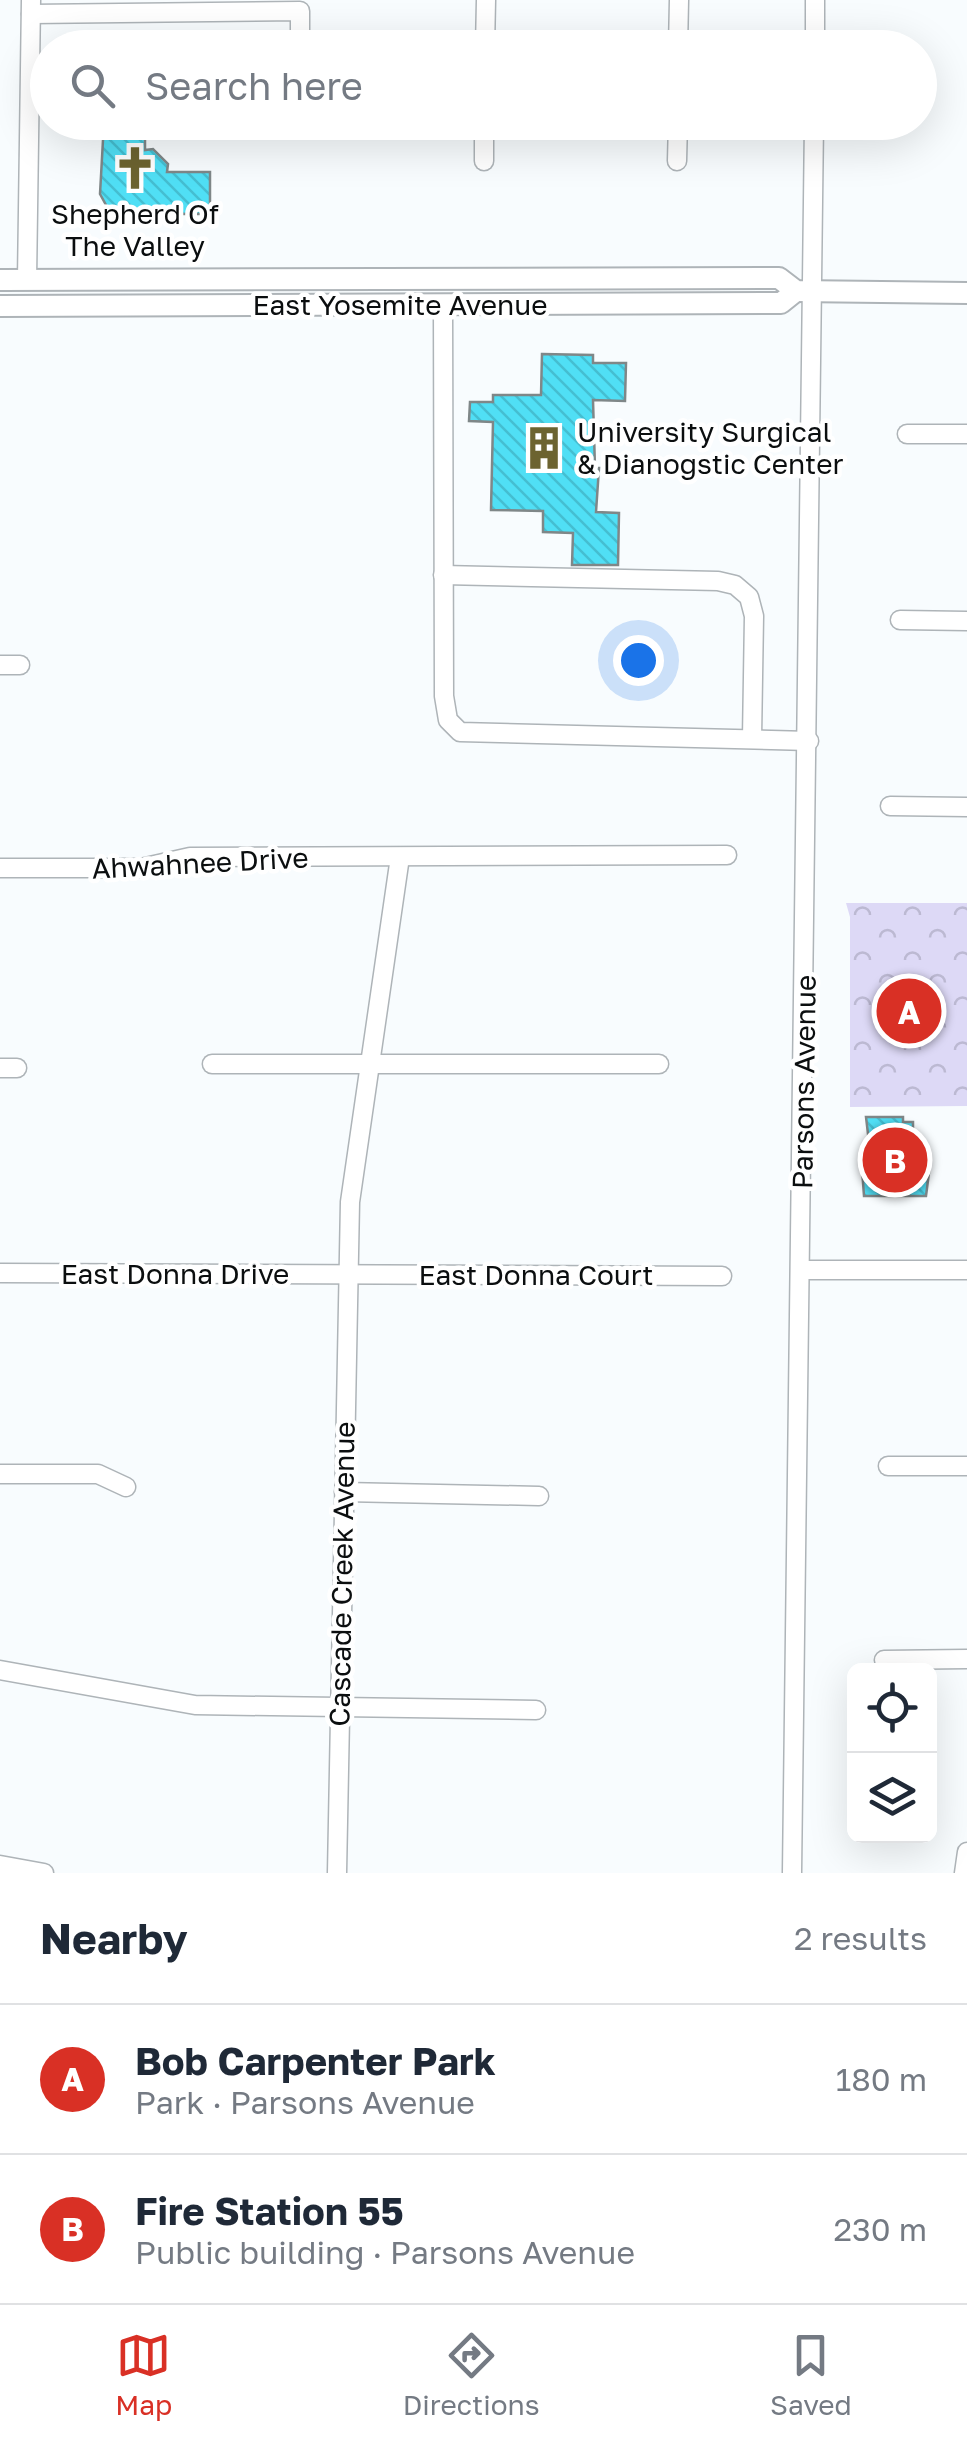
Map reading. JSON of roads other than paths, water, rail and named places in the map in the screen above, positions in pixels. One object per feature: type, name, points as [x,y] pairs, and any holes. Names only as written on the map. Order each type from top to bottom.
[{"type":"main road","name":"East Yosemite Avenue","points":[[0,280],[779,278],[804,291],[967,293]]},
{"type":"main road","points":[[0,293],[17,289],[27,280]]},
{"type":"main road","name":"East Yosemite Avenue","points":[[0,306],[781,304],[804,291]]},
{"type":"street","points":[[486,0],[486,30]]},
{"type":"street","points":[[678,30],[679,0]]},
{"type":"street","points":[[814,30],[815,0]]},
{"type":"street","points":[[31,7],[300,11],[300,30]]},
{"type":"street","points":[[27,280],[35,140]]},
{"type":"street","points":[[484,140],[484,161]]},
{"type":"street","points":[[678,140],[678,161]]},
{"type":"street","name":"Parsons Avenue","points":[[792,1873],[809,741],[804,291],[813,140]]},
{"type":"street","points":[[442,304],[442,576],[448,720],[460,732],[809,741]]},
{"type":"street","points":[[907,434],[967,434]]},
{"type":"street","points":[[442,576],[657,578],[735,585],[749,597],[754,616],[752,738]]},
{"type":"street","points":[[900,620],[967,621]]},
{"type":"street","points":[[0,665],[20,665]]},
{"type":"street","points":[[890,806],[967,807]]},
{"type":"street","name":"Ahwahnee Drive","points":[[0,868],[141,868],[190,857],[727,855]]},
{"type":"street","name":"Cascade Creek Avenue","points":[[338,1873],[352,1183],[400,857]]},
{"type":"street","points":[[212,1064],[659,1064]]},
{"type":"street","points":[[800,1270],[967,1270]]},
{"type":"street","name":"East Donna Drive","points":[[0,1274],[349,1275]]},
{"type":"street","name":"East Donna Court","points":[[349,1275],[722,1276]]},
{"type":"street","points":[[888,1466],[967,1466]]},
{"type":"street","points":[[0,1474],[98,1474],[126,1487]]},
{"type":"street","points":[[344,1492],[539,1496]]},
{"type":"street","points":[[884,1660],[967,1659]]},
{"type":"street","points":[[0,1670],[195,1705],[536,1710]]},
{"type":"street","points":[[964,1873],[967,1852]]},
{"type":"street","points":[[0,1865],[44,1873]]},
{"type":"place","name":"Shepherd Of The Valley","points":[[135,168]]},
{"type":"place","name":"University Surgical & Dianogstic Center","points":[[544,448]]},
{"type":"place","name":"Bob Carpenter Park","points":[[909,1011]]},
{"type":"place","name":"Fire Station 55","points":[[895,1160]]}]
